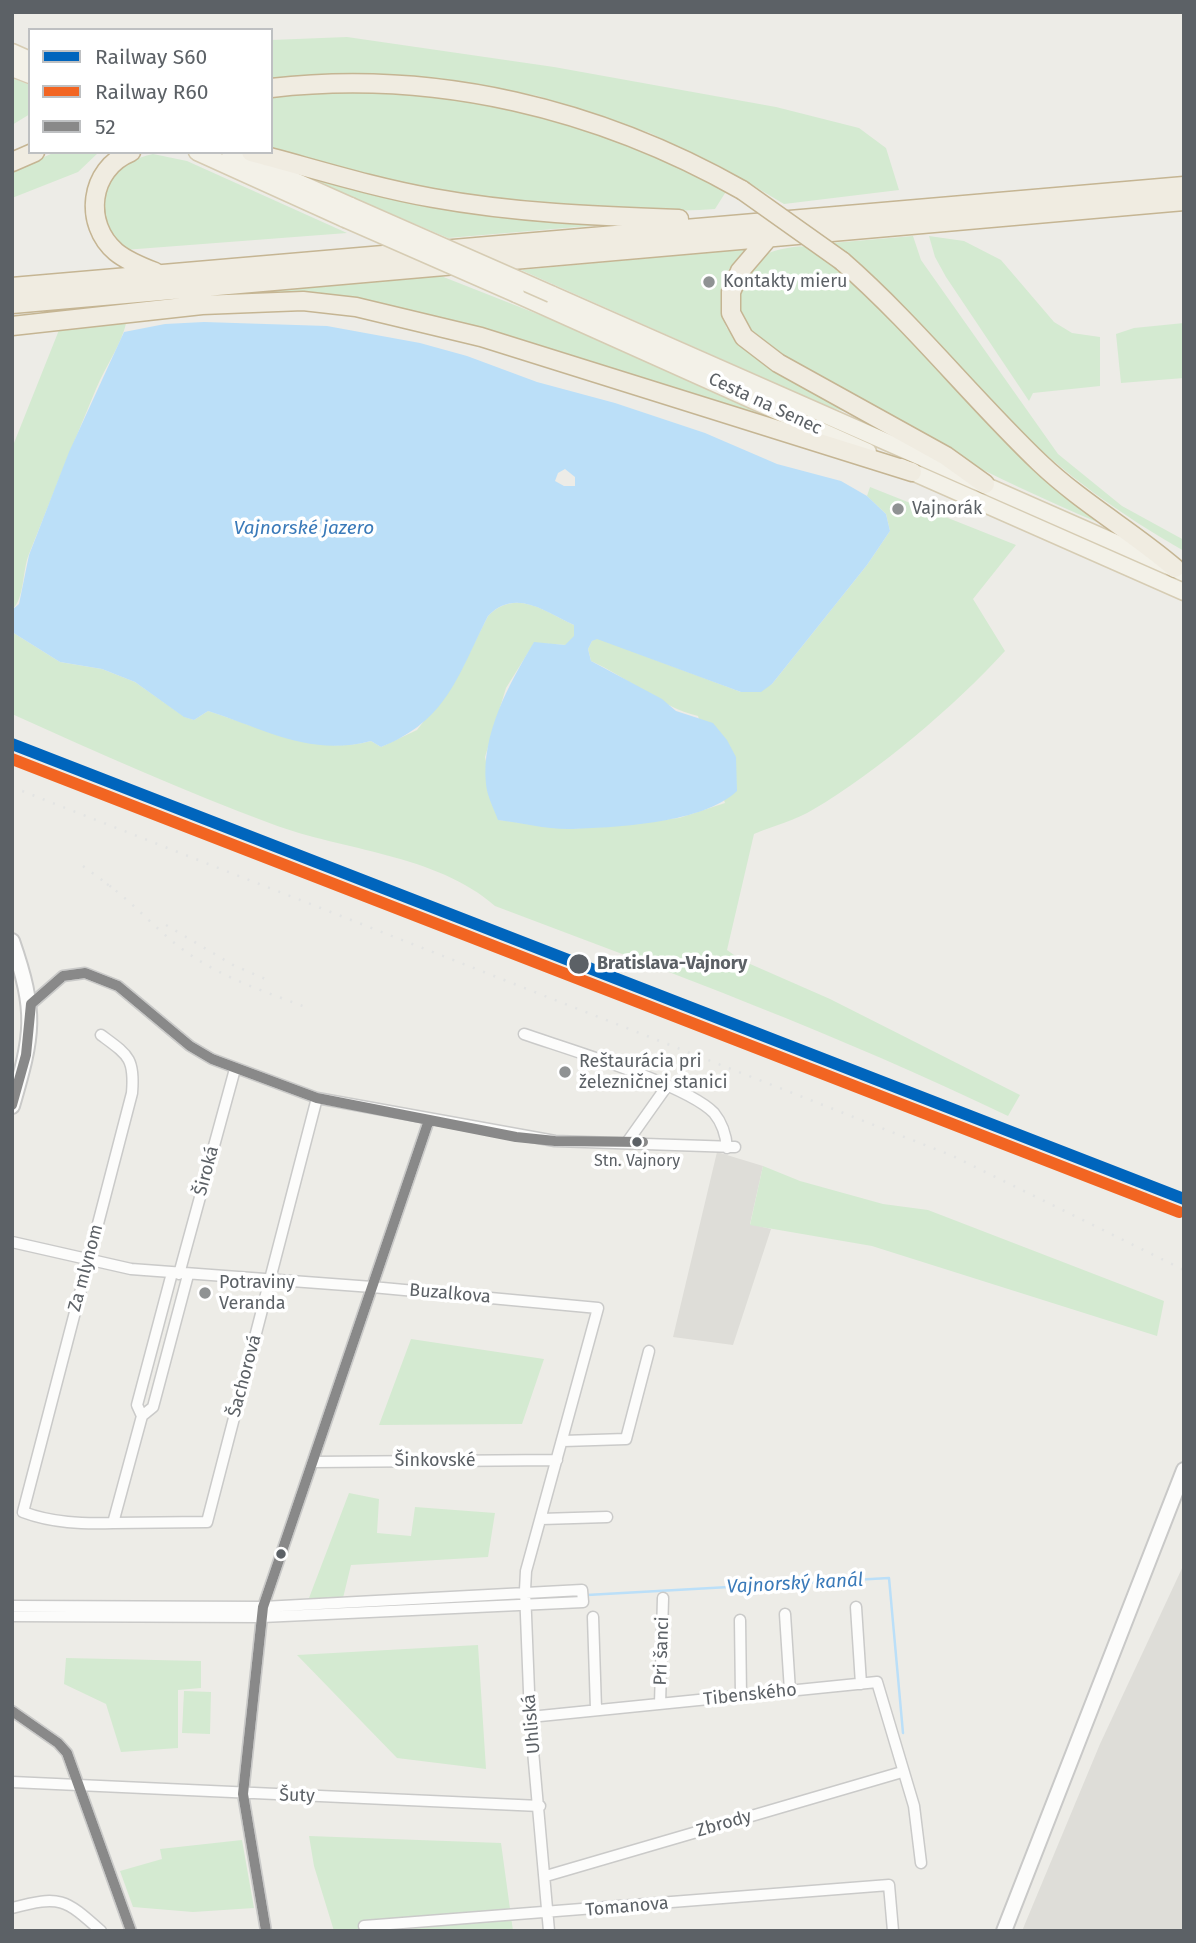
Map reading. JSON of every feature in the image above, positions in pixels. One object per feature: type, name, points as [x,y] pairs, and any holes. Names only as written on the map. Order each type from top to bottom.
[{"type":"highway","points":[[273,88],[379,83],[513,100],[645,141],[743,190],[842,261],[909,325],[1040,464],[1096,512],[1144,542],[1179,570]]},
{"type":"highway","points":[[12,162],[31,154]]},
{"type":"highway","points":[[128,154],[112,165],[101,179],[94,209],[96,226],[116,252],[158,274]]},
{"type":"highway","points":[[259,154],[398,191],[508,209],[764,230]]},
{"type":"highway","points":[[12,304],[201,288],[1184,186]]},
{"type":"highway","points":[[12,286],[1184,201]]},
{"type":"highway","points":[[764,230],[730,292],[731,313],[744,337],[771,359],[946,456],[985,484]]},
{"type":"highway","points":[[16,326],[201,288]]},
{"type":"highway","points":[[16,326],[202,305],[303,301],[356,307],[470,333],[858,458],[912,472]]},
{"type":"main road","points":[[12,52],[28,59]]},
{"type":"main road","points":[[202,154],[348,213]]},
{"type":"main road","points":[[234,154],[348,213]]},
{"type":"main road","name":"Cesta na Senec","points":[[348,213],[551,294],[1179,570]]},
{"type":"main road","name":"Cesta na Senec","points":[[348,213],[516,294],[721,383],[912,472],[1184,592]]},
{"type":"main road","points":[[12,941],[31,1004],[26,1055],[12,1106]]},
{"type":"main road","points":[[1004,1931],[1184,1471]]},
{"type":"street","points":[[31,1004],[63,976],[73,973],[97,976],[118,986],[190,1046],[235,1069],[317,1098],[555,1141],[731,1148],[726,1133],[712,1111],[667,1086],[524,1034]]},
{"type":"street","name":"Za mlynom","points":[[101,1035],[129,1057],[134,1071],[132,1093],[23,1512],[38,1518],[78,1524],[113,1524]]},
{"type":"street","name":"Široká","points":[[142,1416],[137,1405],[180,1274],[235,1069]]},
{"type":"street","points":[[628,1142],[667,1086]]},
{"type":"street","name":"Šachorová","points":[[113,1524],[206,1522],[317,1098]]},
{"type":"street","points":[[266,1931],[243,1794],[262,1612],[429,1120]]},
{"type":"street","name":"Buzalkova","points":[[12,1242],[88,1261],[180,1274],[372,1287],[598,1308]]},
{"type":"street","name":"Široká","points":[[113,1524],[142,1416],[153,1407],[180,1274]]},
{"type":"street","name":"Uhliská","points":[[550,1931],[530,1717],[524,1605],[526,1571],[598,1308]]},
{"type":"street","points":[[563,1441],[626,1439],[649,1351]]},
{"type":"street","name":"Šinkovské","points":[[314,1462],[557,1460]]},
{"type":"street","points":[[541,1519],[607,1517]]},
{"type":"street","points":[[12,1606],[262,1612],[582,1590],[583,1601],[262,1612],[12,1616]]},
{"type":"street","name":"Pri šanci","points":[[660,1704],[663,1598]]},
{"type":"street","points":[[856,1607],[861,1684],[877,1682],[914,1806],[921,1863]]},
{"type":"street","points":[[785,1614],[790,1691]]},
{"type":"street","points":[[593,1617],[596,1709]]},
{"type":"street","points":[[740,1620],[741,1696]]},
{"type":"street","name":"Tibenského","points":[[530,1717],[861,1684]]},
{"type":"street","points":[[12,1711],[63,1748],[80,1785],[131,1931]]},
{"type":"street","name":"Zbrody","points":[[546,1877],[902,1772]]},
{"type":"street","name":"Šuty","points":[[12,1782],[540,1806]]},
{"type":"street","name":"Tomanova","points":[[364,1926],[548,1914],[889,1885],[893,1931]]},
{"type":"street","points":[[12,1908],[63,1901],[71,1904],[102,1931]]},
{"type":"shaded area","points":[[717,1152],[763,1166],[750,1224],[771,1229],[733,1345],[673,1337]]},
{"type":"shaded area","points":[[1184,1564],[1184,1931],[1022,1931],[1100,1744]]},
{"type":"green space","points":[[347,37],[554,67],[776,107],[859,128],[886,148],[899,190],[784,204],[732,173],[650,133],[538,96],[445,79],[307,75],[273,79],[273,40]]},
{"type":"green space","points":[[12,78],[28,84],[28,115],[12,125]]},
{"type":"green space","points":[[333,91],[464,98],[508,105],[593,129],[727,190],[715,209],[602,210],[491,199],[380,178],[273,151],[273,97]]},
{"type":"green space","points":[[51,154],[97,154],[78,172],[12,198],[12,172]]},
{"type":"green space","points":[[153,154],[187,161],[347,233],[124,250],[104,230],[99,216],[102,191],[109,180],[129,163]]},
{"type":"green space","points":[[283,168],[368,191],[473,214],[601,225],[448,238]]},
{"type":"green space","points":[[913,236],[921,260],[1058,454],[1122,506],[1184,540],[1184,551],[1116,509],[1052,460],[990,401],[880,286],[832,243]]},
{"type":"green space","points":[[929,236],[964,241],[1001,260],[1054,322],[1072,333],[1100,337],[1100,386],[1033,393],[1029,401],[946,277],[935,257]]},
{"type":"green space","points":[[808,246],[838,270],[845,271],[1059,491],[1097,522],[1020,488],[907,431],[753,339],[742,322],[738,301],[739,287],[745,271],[760,257],[769,253]]},
{"type":"green space","points":[[745,249],[729,269],[721,292],[726,327],[742,347],[857,415],[829,407],[521,270]]},
{"type":"green space","points":[[441,276],[583,332],[818,436],[354,302],[254,292]]},
{"type":"green space","points":[[127,320],[29,554],[19,599],[12,610],[12,448],[61,325]]},
{"type":"green space","points":[[1184,323],[1184,378],[1121,383],[1116,334],[1134,328]]},
{"type":"green space","points":[[870,487],[1016,545],[973,599],[1005,651],[940,715],[863,777],[807,813],[754,834],[727,950],[741,960],[830,999],[1020,1095],[1008,1116],[818,1032],[495,906],[445,875],[417,864],[272,824],[141,771],[12,714],[12,632],[60,662],[102,669],[135,682],[185,717],[194,720],[208,711],[288,738],[329,745],[371,741],[381,747],[417,730],[456,679],[488,616],[499,608],[520,603],[541,609],[574,625],[574,637],[566,645],[534,643],[506,688],[485,757],[499,820],[572,829],[679,818],[725,803],[698,716],[670,706],[591,661],[588,649],[592,641],[597,638],[741,692],[772,684],[867,565],[890,531],[886,514],[867,496]]},
{"type":"green space","points":[[763,1166],[800,1181],[883,1204],[928,1210],[1164,1301],[1157,1336],[872,1246],[750,1225]]},
{"type":"green space","points":[[411,1339],[544,1359],[522,1424],[379,1425]]},
{"type":"green space","points":[[349,1493],[379,1499],[377,1533],[411,1536],[415,1507],[495,1513],[488,1557],[351,1565],[343,1598],[309,1598]]},
{"type":"green space","points":[[478,1645],[486,1769],[397,1758],[297,1655]]},
{"type":"green space","points":[[66,1658],[201,1661],[201,1688],[178,1690],[178,1748],[121,1752],[106,1704],[64,1684]]},
{"type":"green space","points":[[184,1691],[211,1692],[210,1734],[182,1733]]},
{"type":"green space","points":[[309,1836],[501,1843],[513,1931],[334,1931],[314,1866]]},
{"type":"green space","points":[[242,1840],[254,1908],[193,1912],[133,1907],[120,1871],[162,1859],[160,1849]]},
{"type":"water","name":"Vajnorské jazero","points":[[204,322],[327,326],[420,343],[467,356],[537,382],[615,403],[705,433],[777,464],[841,481],[867,496],[886,514],[890,531],[867,565],[772,684],[761,692],[741,692],[597,639],[592,641],[588,649],[591,661],[662,699],[676,711],[713,723],[736,757],[737,791],[704,810],[683,817],[637,825],[564,829],[498,820],[487,789],[486,765],[492,728],[499,710],[534,642],[565,645],[574,636],[574,625],[541,609],[519,603],[509,604],[488,616],[458,677],[436,710],[421,724],[381,747],[371,741],[327,746],[307,743],[268,733],[208,711],[194,720],[184,717],[135,682],[102,669],[60,662],[12,632],[12,610],[19,604],[29,555],[69,452],[124,332],[165,324]],"holes":[[[565,469],[575,477],[575,486],[564,486],[555,481],[558,473]]]},
{"type":"waterway","name":"Vajnorský kanál","points":[[587,1595],[889,1578],[903,1733]]},
{"type":"waterway","name":"Vajnorský kanál","points":[[532,1598],[578,1596]]},
{"type":"railway","points":[[12,787],[953,1156],[1184,1270]]},
{"type":"railway","points":[[83,866],[114,889]]},
{"type":"railway","points":[[107,884],[199,961],[245,984],[308,1008]]},
{"type":"railway","points":[[166,925],[233,965],[270,981]]},
{"type":"railway","points":[[1135,1188],[1184,1211]]},
{"type":"rail line","name":"S60","points":[[12,744],[1184,1199]]},
{"type":"rail line","name":"R60","points":[[12,759],[1179,1212]]},
{"type":"transit line","name":"52","points":[[31,1004],[63,976],[85,973],[118,986],[190,1046],[212,1059],[317,1098],[516,1137],[555,1141],[643,1142]]},
{"type":"transit line","name":"52","points":[[12,1105],[26,1055],[31,1004]]},
{"type":"transit line","name":"52","points":[[266,1931],[243,1794],[263,1607],[429,1120]]},
{"type":"transit line","name":"52","points":[[12,1711],[58,1743],[67,1753],[131,1931]]},
{"type":"place","name":"Kontakty mieru","points":[[709,282]]},
{"type":"place","name":"Vajnorák","points":[[898,509]]},
{"type":"place","name":"Bratislava-Vajnory","points":[[579,964]]},
{"type":"place","name":"Reštaurácia pri železničnej stanici","points":[[565,1072]]},
{"type":"place","name":"Stn. Vajnory","points":[[637,1142]]},
{"type":"place","name":"Potraviny Veranda","points":[[205,1293]]}]
